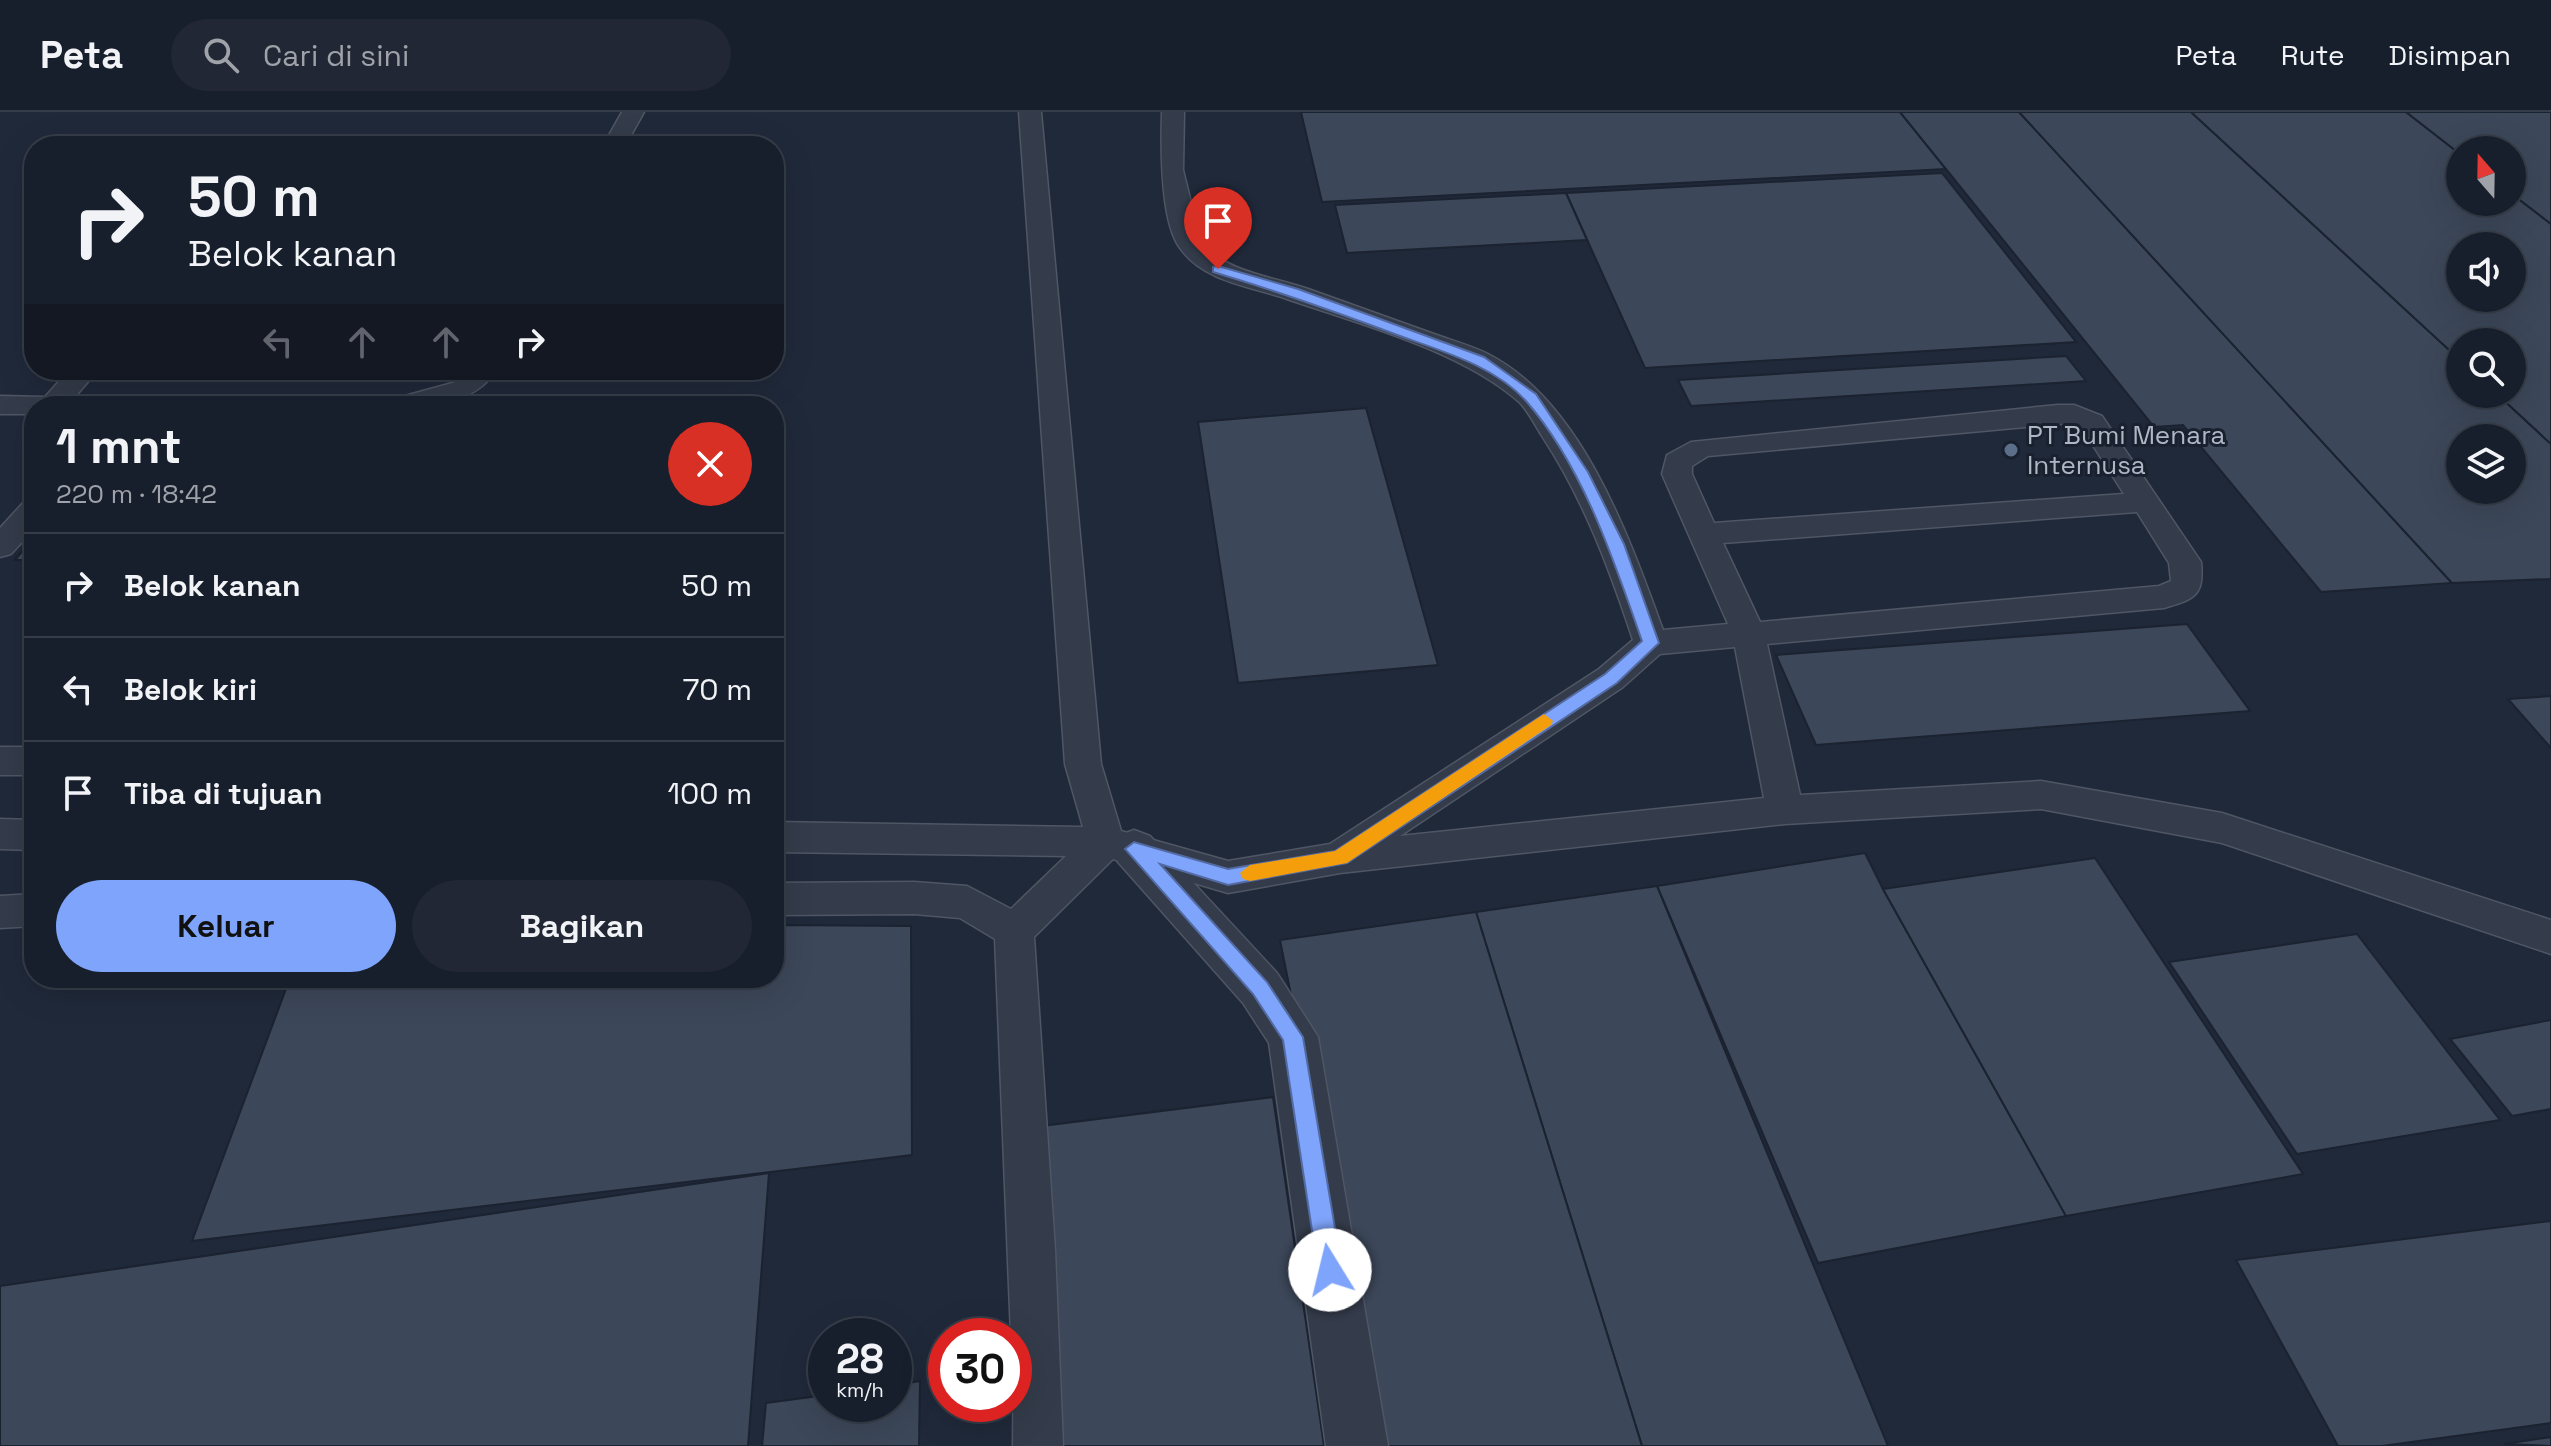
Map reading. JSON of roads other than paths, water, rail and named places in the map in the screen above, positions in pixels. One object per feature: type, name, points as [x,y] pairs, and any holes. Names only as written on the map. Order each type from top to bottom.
[{"type":"street","points":[[1120,846],[1260,988],[1293,1037],[1357,1446]]},
{"type":"lane","points":[[620,136],[633,112]]},
{"type":"lane","points":[[1030,112],[1083,764],[1120,846]]},
{"type":"lane","points":[[1173,112],[1171,170],[1189,244],[1199,256],[1218,269],[1293,292],[1479,360],[1531,397],[1581,472],[1616,544],[1651,643]]},
{"type":"lane","points":[[61,396],[75,380]]},
{"type":"lane","points":[[437,396],[466,388],[474,380]]},
{"type":"lane","points":[[0,405],[24,405]]},
{"type":"lane","points":[[1340,858],[1611,678],[1651,643],[1748,632],[2164,597],[2187,586],[2185,562],[2092,422],[2074,414],[2058,414],[1701,448],[1677,462],[1677,474],[1748,632],[1785,810]]},
{"type":"lane","points":[[1704,534],[2144,502]]},
{"type":"lane","points":[[0,547],[24,521]]},
{"type":"lane","points":[[0,761],[24,761]]},
{"type":"lane","points":[[784,837],[1120,846],[1228,877],[1340,858],[1785,810],[2041,795],[2222,828],[2551,937]]},
{"type":"lane","points":[[0,834],[24,835]]},
{"type":"lane","points":[[1014,931],[1120,846]]},
{"type":"lane","points":[[784,899],[914,898],[967,902],[1014,931]]},
{"type":"lane","points":[[0,912],[24,911]]},
{"type":"lane","points":[[1014,931],[1016,1016],[1032,1250],[1038,1446]]},
{"type":"place","name":"PT Bumi Menara Internusa","points":[[2011,450]]}]
